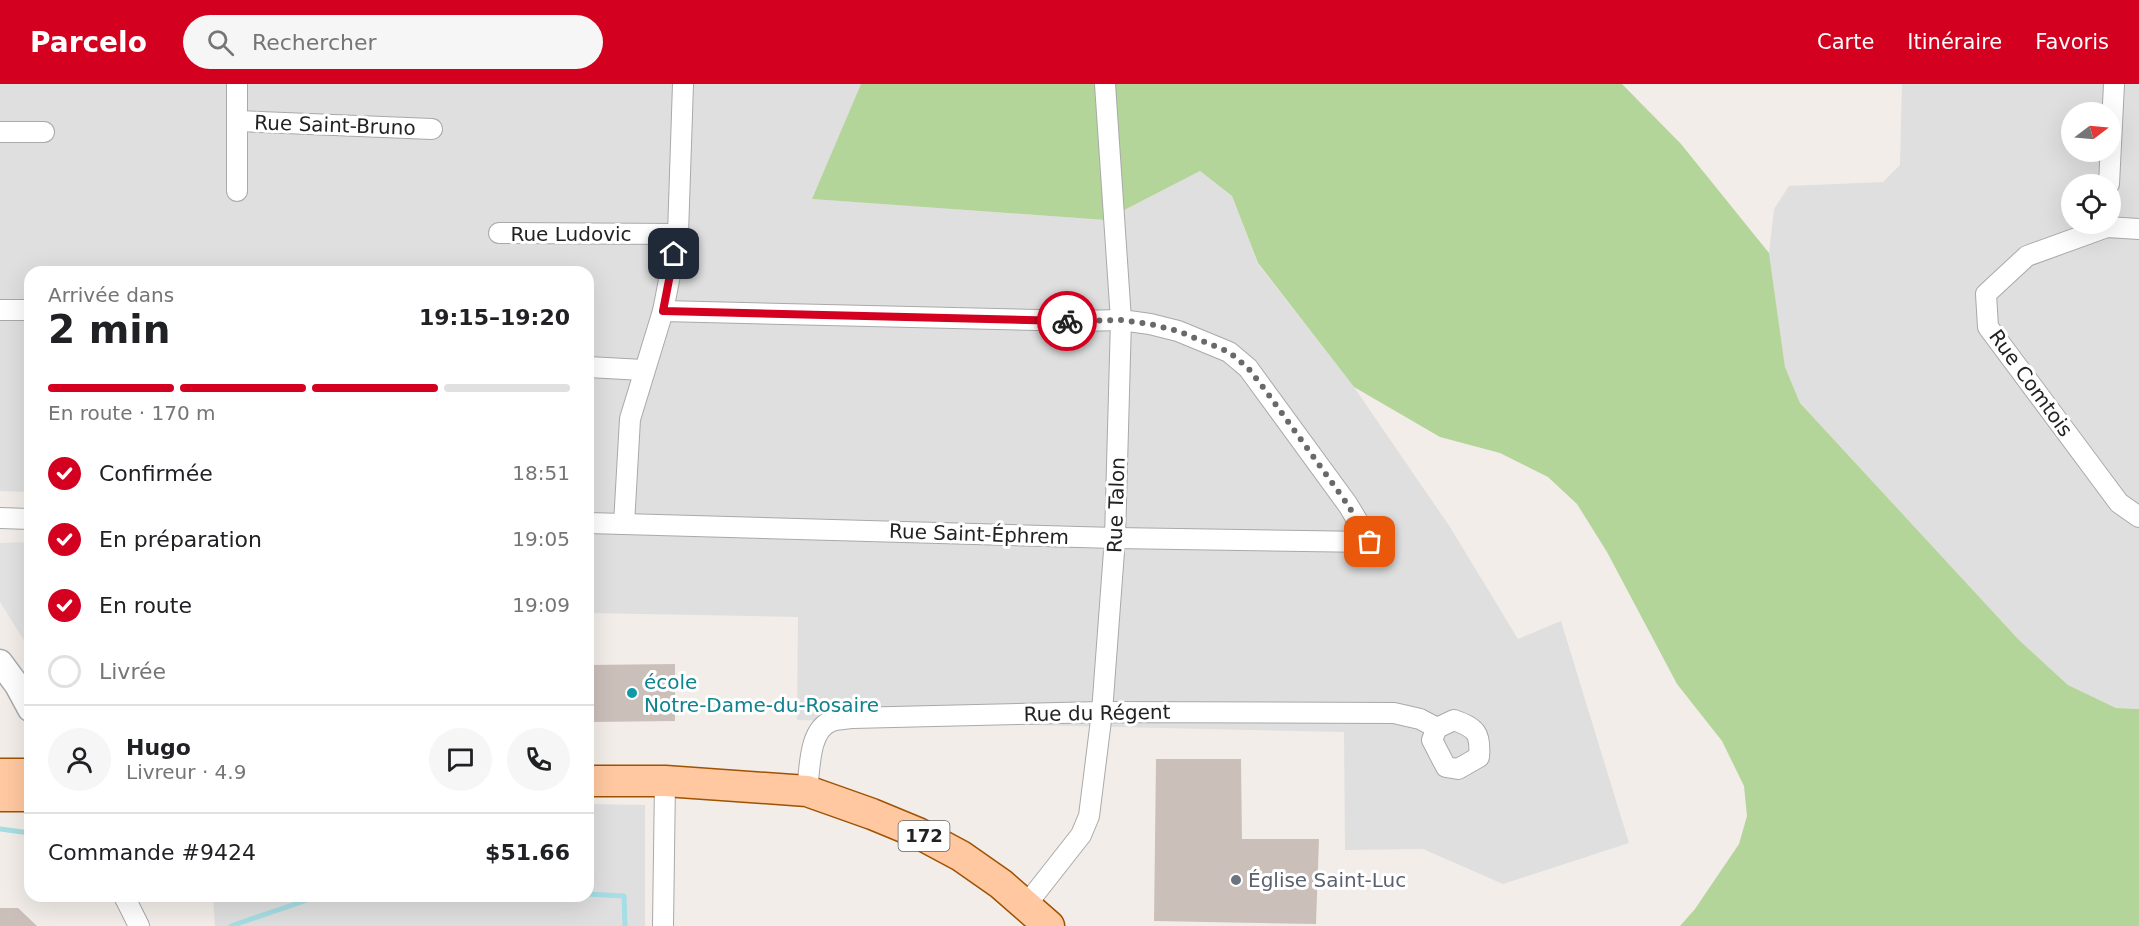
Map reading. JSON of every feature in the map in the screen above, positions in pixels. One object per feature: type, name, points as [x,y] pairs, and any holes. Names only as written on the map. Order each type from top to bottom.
[{"type":"main road","points":[[0,774],[24,774]]},
{"type":"main road","points":[[594,781],[665,782],[807,791]]},
{"type":"main road","name":"172","points":[[807,791],[918,833],[961,856],[1001,884],[1049,926]]},
{"type":"main road","points":[[0,795],[24,796]]},
{"type":"street","points":[[237,84],[237,190]]},
{"type":"street","points":[[624,524],[630,419],[663,311],[678,234],[684,84]]},
{"type":"street","name":"Rue Talon","points":[[1026,905],[1081,835],[1089,816],[1102,712],[1115,538],[1121,320],[1105,84]]},
{"type":"street","points":[[2110,174],[2114,84]]},
{"type":"street","name":"Rue Saint-Bruno","points":[[238,121],[432,129]]},
{"type":"street","points":[[0,132],[44,132]]},
{"type":"street","points":[[2121,226],[2139,228]]},
{"type":"street","name":"Rue Ludovic","points":[[500,233],[678,234]]},
{"type":"street","name":"Rue Comtois","points":[[2084,234],[2027,256],[1986,294],[1988,327],[2119,502],[2139,517]]},
{"type":"street","points":[[0,310],[24,310]]},
{"type":"street","points":[[663,311],[1079,321],[1121,320]]},
{"type":"street","name":"Rue Saint-Éphrem","points":[[594,523],[1115,538],[1370,542],[1348,505],[1248,368],[1229,352],[1178,331],[1121,320]]},
{"type":"street","points":[[594,367],[644,370]]},
{"type":"street","points":[[0,518],[24,519]]},
{"type":"street","points":[[0,662],[9,685],[24,702]]},
{"type":"street","name":"Rue du Régent","points":[[807,791],[814,744],[822,726],[832,721],[852,718],[1102,712],[1394,713],[1420,719],[1437,728]]},
{"type":"street","points":[[663,926],[665,782]]},
{"type":"street","points":[[127,902],[139,926]]},
{"type":"shaded area","points":[[0,84],[861,84],[813,199],[1105,220],[1200,171],[1232,196],[1258,264],[1354,387],[1450,527],[1518,639],[1561,621],[1629,843],[1503,884],[1423,849],[1345,850],[1344,732],[797,720],[798,617],[594,613],[594,266],[24,266],[24,492],[0,491]]},
{"type":"shaded area","points":[[1902,84],[2139,84],[2139,709],[2116,708],[2068,685],[2019,640],[1800,403],[1785,367],[1769,253],[1774,209],[1789,186],[1883,182],[1900,165]]},
{"type":"shaded area","points":[[24,542],[24,640],[0,602],[0,543]]},
{"type":"shaded area","points":[[594,804],[645,805],[645,926],[215,926],[213,902],[594,902]]},
{"type":"green space","points":[[861,84],[1622,84],[1681,144],[1769,253],[1785,367],[1800,403],[2019,640],[2068,685],[2116,708],[2139,709],[2139,926],[1680,926],[1695,909],[1739,844],[1747,816],[1744,786],[1722,741],[1677,684],[1607,552],[1577,504],[1548,477],[1500,453],[1440,437],[1354,387],[1258,263],[1232,196],[1200,171],[1105,220],[812,199]]},
{"type":"building","name":"école Notre-Dame-du-Rosaire","points":[[675,664],[675,721],[594,722],[594,665]]},
{"type":"building","name":"Église Saint-Luc","points":[[1156,759],[1241,759],[1242,839],[1319,839],[1316,924],[1154,921]]},
{"type":"building","points":[[0,908],[18,908],[37,926],[0,926]]},
{"type":"waterway","points":[[0,829],[24,832]]},
{"type":"waterway","points":[[594,894],[624,896],[625,926]]},
{"type":"waterway","points":[[231,926],[301,902]]},
{"type":"way so far","points":[[1067,321],[1121,320],[1150,324],[1178,331],[1229,352],[1248,368],[1266,391],[1348,505],[1370,542]]},
{"type":"place","name":"école Notre-Dame-du-Rosaire","points":[[632,693]]},
{"type":"place","name":"Église Saint-Luc","points":[[1236,880]]},
{"type":"route","points":[[674,254],[663,311],[1067,321]]}]
